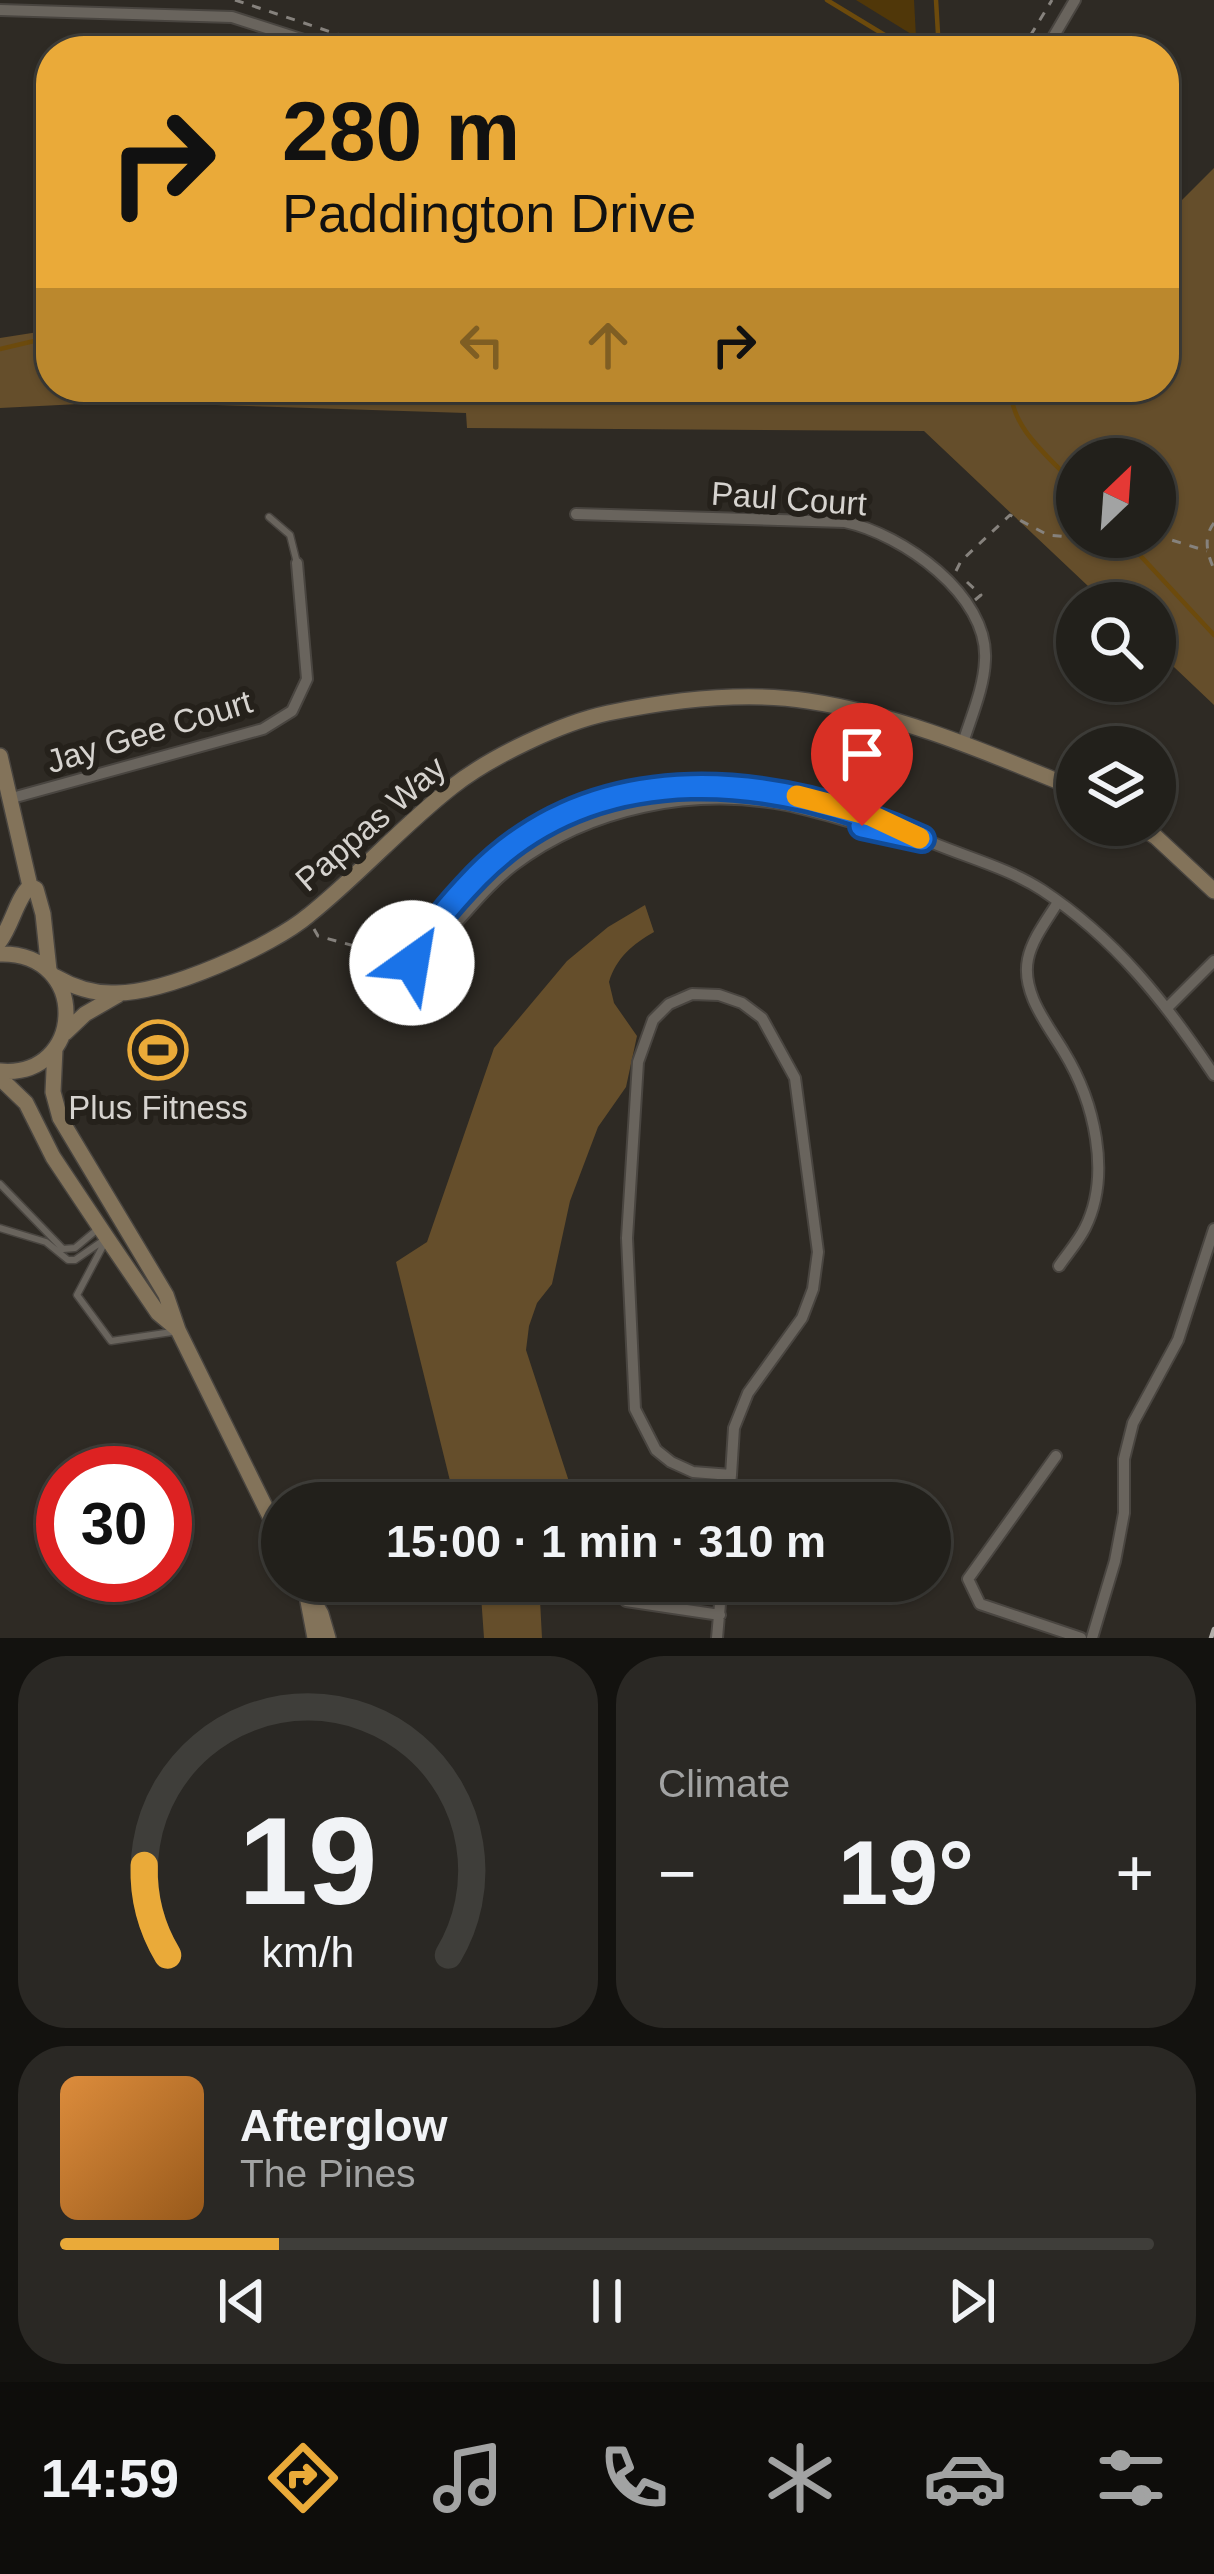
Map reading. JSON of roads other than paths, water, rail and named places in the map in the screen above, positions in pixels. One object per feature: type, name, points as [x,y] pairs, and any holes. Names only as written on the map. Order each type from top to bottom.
[{"type":"street","points":[[1054,36],[1075,0]]},
{"type":"street","points":[[0,10],[232,17],[291,36]]},
{"type":"street","name":"Paul Court","points":[[576,514],[845,522],[866,526],[902,544],[970,605],[978,620],[986,657],[963,743]]},
{"type":"street","name":"Jay Gee Court","points":[[12,798],[263,730],[292,710],[307,679],[297,562]]},
{"type":"street","name":"Pappas Way","points":[[64,1034],[121,994],[214,966],[306,918],[454,785],[523,746],[604,714],[743,698],[807,701],[963,743],[1056,781]]},
{"type":"street","points":[[0,756],[30,886]]},
{"type":"street","points":[[922,839],[786,806],[697,800],[653,804],[580,826],[545,844],[501,876],[412,963],[426,932],[500,853],[538,825],[571,809],[650,790],[730,787],[829,803],[870,815],[1025,880],[1130,964],[1168,1006],[1214,1075]]},
{"type":"street","points":[[1166,846],[1214,891]]},
{"type":"street","points":[[0,941],[30,886]]},
{"type":"street","points":[[0,1074],[26,1069],[55,1049],[64,1034],[65,995],[52,974],[43,914],[36,889],[30,886]]},
{"type":"street","points":[[1058,902],[1035,940],[1027,974],[1039,1013],[1078,1078],[1090,1112],[1098,1180],[1084,1232],[1058,1266]]},
{"type":"street","name":"Pappas Way","points":[[0,953],[20,954],[75,988],[121,994]]},
{"type":"street","points":[[1168,1006],[1214,961]]},
{"type":"street","points":[[730,1482],[731,1475],[734,1428],[748,1393],[802,1318],[813,1289],[818,1252],[795,1078],[762,1018],[742,1003],[719,995],[692,994],[669,1004],[653,1020],[638,1062],[627,1238],[634,1409],[656,1450],[671,1462],[693,1472],[731,1475]]},
{"type":"street","points":[[55,1049],[55,1106],[166,1295],[178,1330],[261,1498]]},
{"type":"street","points":[[0,1074],[26,1102],[53,1156],[158,1313],[178,1330]]},
{"type":"street","points":[[104,1233],[125,1227]]},
{"type":"street","points":[[1092,1638],[1115,1561],[1124,1513],[1124,1459],[1133,1423],[1178,1340],[1214,1229]]},
{"type":"street","points":[[1056,1456],[968,1579],[980,1604],[1081,1638]]},
{"type":"street","points":[[307,1602],[315,1638]]},
{"type":"street","points":[[314,1602],[328,1638]]},
{"type":"street","points":[[633,1602],[720,1615]]},
{"type":"street","points":[[717,1638],[721,1602]]},
{"type":"lane","points":[[269,517],[290,535],[297,562]]},
{"type":"lane","points":[[0,1184],[63,1249],[104,1233]]},
{"type":"lane","points":[[0,1228],[46,1242],[68,1260],[104,1233]]},
{"type":"lane","points":[[104,1233],[77,1295],[102,1331],[111,1341],[178,1330]]},
{"type":"waterway","points":[[827,0],[886,36]]},
{"type":"waterway","points":[[936,0],[938,36]]},
{"type":"waterway","points":[[0,349],[36,341]]},
{"type":"waterway","points":[[1012,402],[1024,429],[1056,465]]},
{"type":"waterway","points":[[1142,558],[1214,635]]},
{"type":"railway","points":[[1211,1638],[1214,1629]]},
{"type":"place","name":"Plus Fitness","points":[[158,1050]]}]
